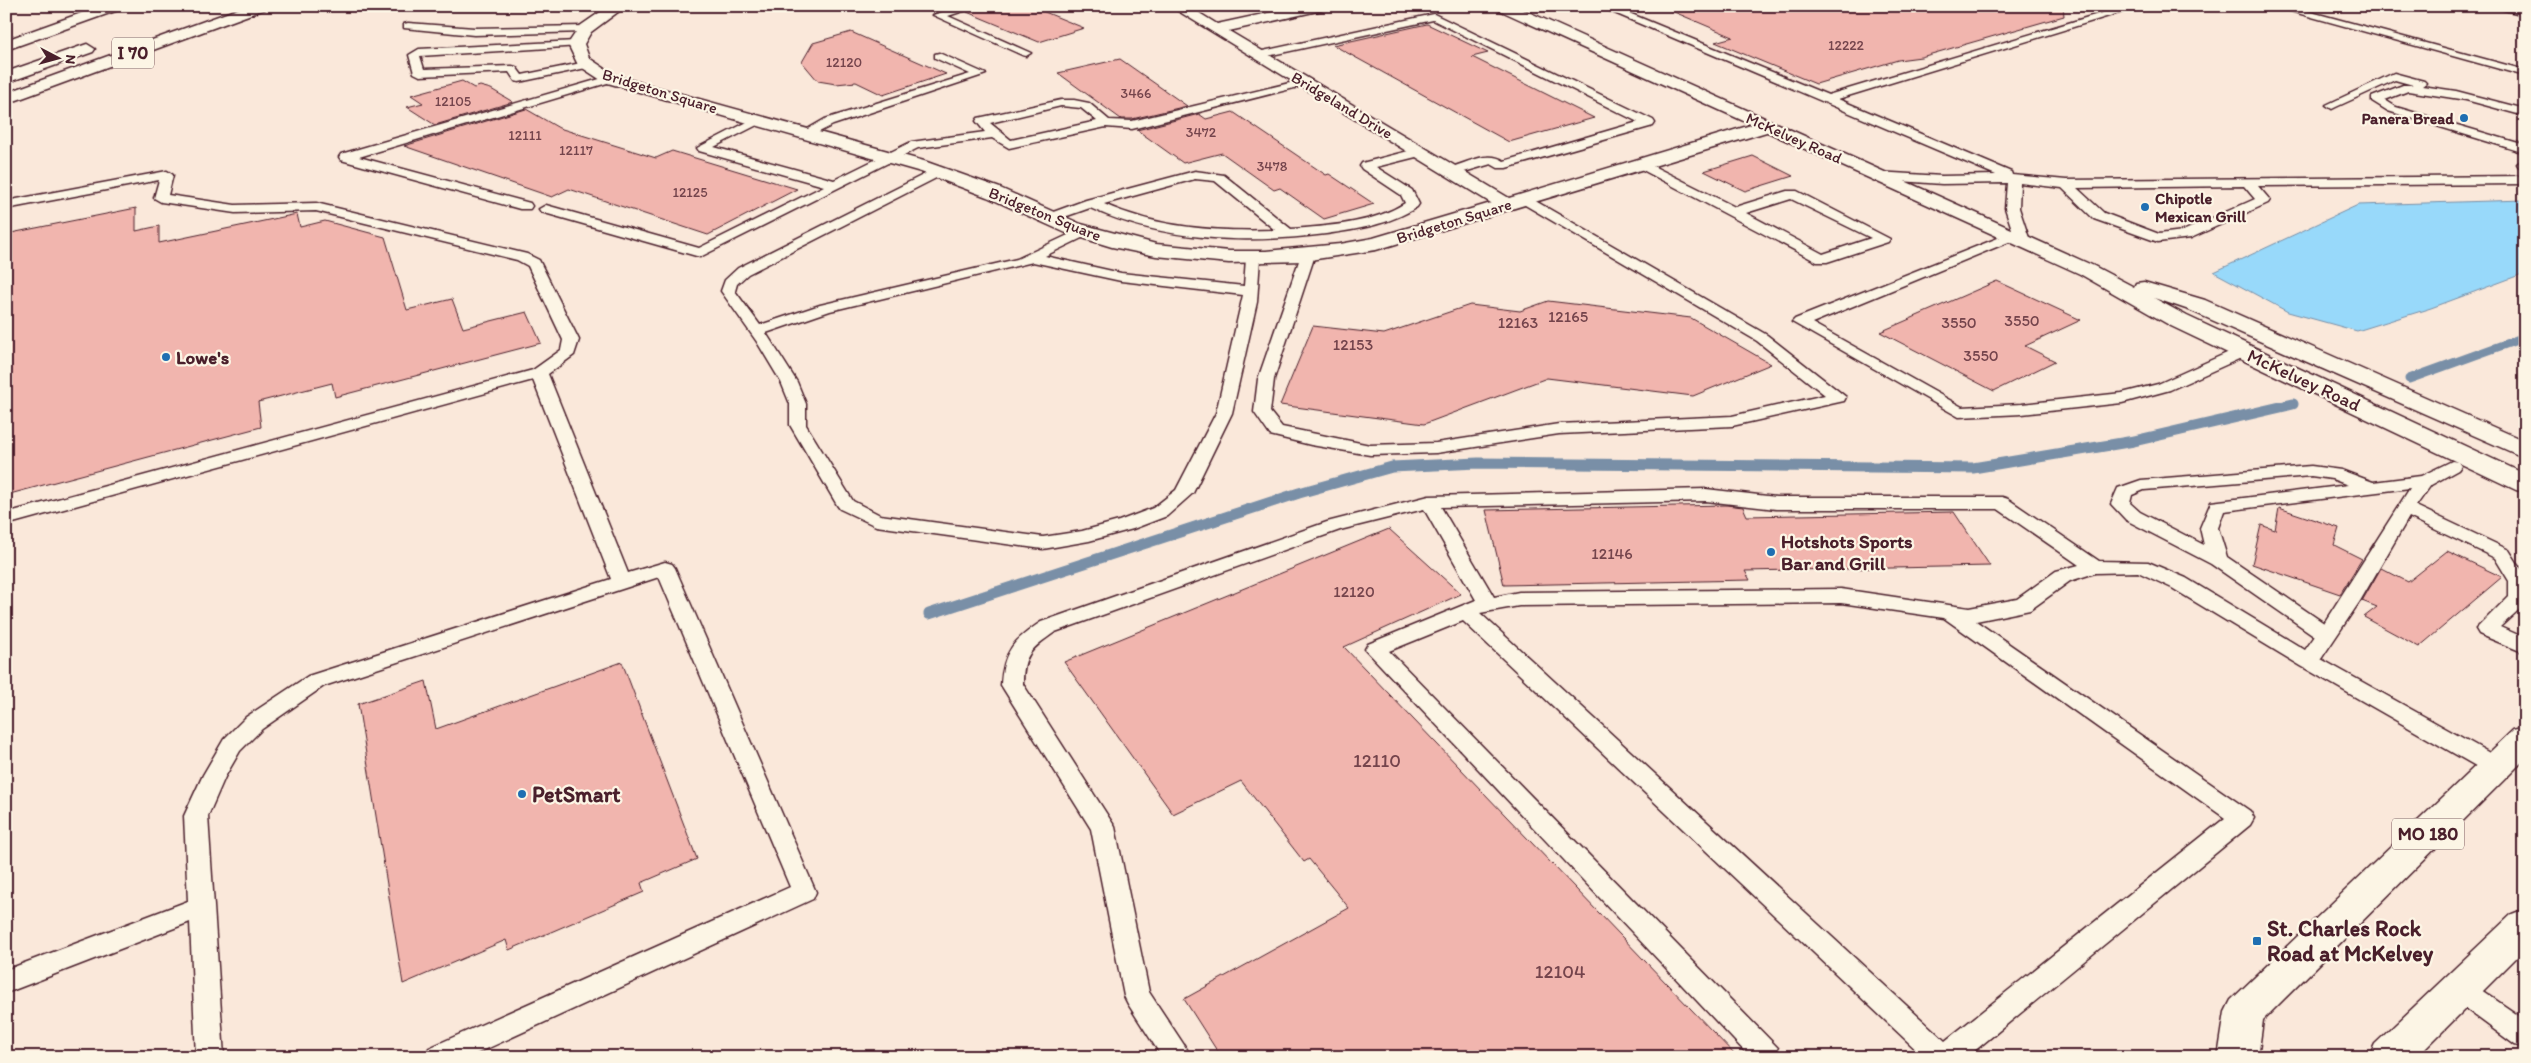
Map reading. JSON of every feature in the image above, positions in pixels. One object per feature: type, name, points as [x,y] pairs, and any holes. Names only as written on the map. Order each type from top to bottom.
[{"type":"main road","points":[[6,46],[116,6]]},
{"type":"main road","name":"I 70","points":[[6,99],[260,6]]},
{"type":"main road","points":[[580,37],[619,6]]},
{"type":"main road","name":"Bridgeland Drive","points":[[1176,6],[1306,82],[1506,204]]},
{"type":"main road","points":[[1215,29],[1322,6]]},
{"type":"main road","name":"McKelvey Road","points":[[1502,6],[2086,270],[2179,321],[2525,484]]},
{"type":"main road","points":[[1514,6],[1540,23]]},
{"type":"main road","name":"Bridgeton Square","points":[[580,37],[578,54],[586,66],[610,79],[890,157],[937,172],[1004,197],[1083,232],[1118,242],[1168,251],[1253,258],[1308,255],[1376,244],[1767,126]]},
{"type":"main road","name":"I 70","points":[[6,78],[98,45]]},
{"type":"main road","name":"McKelvey Road","points":[[2086,270],[2197,305],[2525,450]]},
{"type":"main road","name":"MO 180","points":[[2238,1057],[2245,1012],[2525,739]]},
{"type":"main road","points":[[2389,1057],[2525,925]]},
{"type":"lane","points":[[974,6],[938,14],[1026,53]]},
{"type":"lane","points":[[1603,6],[2014,179]]},
{"type":"lane","points":[[1827,99],[2137,6]]},
{"type":"lane","points":[[2278,6],[2525,73]]},
{"type":"lane","points":[[2500,6],[2525,12]]},
{"type":"lane","points":[[1258,55],[1434,17],[1649,124],[1502,165],[1492,159],[1454,171]]},
{"type":"lane","points":[[408,26],[439,31],[580,37]]},
{"type":"lane","points":[[580,37],[419,52],[414,55],[420,73],[512,69],[520,79],[586,66]]},
{"type":"lane","points":[[806,134],[829,122],[980,74],[939,56]]},
{"type":"lane","points":[[2332,106],[2394,76],[2525,114]]},
{"type":"lane","points":[[525,206],[345,157],[610,79]]},
{"type":"lane","points":[[1106,123],[1085,105],[1061,103],[982,122],[994,134],[1009,144],[1106,123],[1132,125],[1306,82]]},
{"type":"lane","points":[[2467,97],[2407,87],[2376,99],[2392,109],[2525,149]]},
{"type":"lane","points":[[759,121],[703,148],[836,185]]},
{"type":"lane","points":[[546,209],[700,253],[915,145],[950,142],[994,134]]},
{"type":"lane","points":[[1091,203],[1125,218],[1176,230],[1216,234],[1260,236],[1366,224],[1398,214],[1412,204],[1407,193],[1366,166],[1420,152]]},
{"type":"lane","points":[[1642,164],[1822,260],[1883,239],[1792,194],[1734,212]]},
{"type":"lane","points":[[937,172],[743,271],[730,283],[728,291],[757,331],[789,382],[798,404],[798,425],[846,505],[876,520],[1043,543],[1082,537],[1126,525],[1160,512],[1184,493],[1224,413],[1236,368],[1251,291],[1253,258]]},
{"type":"lane","points":[[6,205],[167,175],[161,198],[235,208],[316,207],[522,257],[534,263],[571,340],[568,352],[539,373],[6,519]]},
{"type":"lane","points":[[1050,218],[1091,203],[1195,175],[1219,178],[1288,234]]},
{"type":"lane","points":[[1878,176],[1942,180],[2014,179],[2066,184],[2525,180]]},
{"type":"lane","points":[[2014,179],[2012,208],[2017,238],[1800,322],[1959,412],[2022,410],[2122,398],[2164,387],[2244,351]]},
{"type":"lane","points":[[2066,184],[2099,216],[2149,236],[2168,238],[2186,235],[2263,200],[2248,183]]},
{"type":"lane","points":[[1308,255],[1266,378],[1262,412],[1276,431],[1302,438],[1370,450],[1436,448],[1559,429],[1732,421],[1838,398],[1762,338],[1525,199]]},
{"type":"lane","points":[[757,331],[825,308],[1033,258],[1083,232]]},
{"type":"lane","points":[[1033,258],[1121,277],[1176,285],[1251,291]]},
{"type":"lane","points":[[539,373],[622,582]]},
{"type":"lane","points":[[2308,661],[2353,596],[2406,508],[2425,482],[2452,466]]},
{"type":"lane","points":[[2326,634],[2218,560],[2133,516],[2120,504],[2124,492],[2141,485],[2311,471],[2335,474],[2372,488]]},
{"type":"lane","points":[[2218,560],[2209,528],[2217,506],[2425,482]]},
{"type":"lane","points":[[1178,1057],[1137,996],[1103,827],[1012,685],[1012,663],[1024,644],[1048,627],[1334,526],[1429,502],[1706,495],[1776,503],[2002,503],[2095,567]]},
{"type":"lane","points":[[1429,502],[1489,605]]},
{"type":"lane","points":[[2406,508],[2502,554],[2519,581],[2519,598],[2486,629],[2525,646]]},
{"type":"lane","points":[[1768,1057],[1375,649],[1466,612],[1519,599],[1813,595],[1841,596],[1969,615],[2023,605],[2063,576],[2095,567],[2141,566],[2180,584],[2308,661],[2496,767]]},
{"type":"lane","points":[[210,1057],[196,816],[214,775],[232,745],[254,723],[316,681],[665,568],[804,892],[439,1057]]},
{"type":"lane","points":[[1466,612],[1945,1057],[2242,818],[1950,612]]},
{"type":"lane","points":[[6,982],[201,907]]},
{"type":"lane","points":[[2459,989],[2525,1036]]},
{"type":"water","points":[[2525,200],[2525,273],[2431,308],[2357,331],[2288,312],[2214,272],[2358,205]]},
{"type":"building","points":[[981,6],[1030,6],[1084,28],[1039,42],[967,12]]},
{"type":"building","points":[[1660,6],[2063,6],[2064,16],[1921,57],[1898,60],[1816,84],[1715,42],[1733,37]]},
{"type":"building","points":[[1427,24],[1488,53],[1472,57],[1594,118],[1509,142],[1333,45]]},
{"type":"building","points":[[851,32],[946,74],[883,95],[856,82],[836,84],[818,81],[802,62],[813,43]]},
{"type":"building","points":[[1120,59],[1187,106],[1132,119],[1121,119],[1058,73]]},
{"type":"building","points":[[462,81],[474,88],[480,86],[491,89],[513,102],[435,125],[407,107],[423,103],[411,95]]},
{"type":"building","points":[[526,109],[559,128],[656,158],[672,151],[797,189],[708,235],[569,189],[552,197],[404,146]]},
{"type":"building","points":[[1233,112],[1326,175],[1329,174],[1374,204],[1324,219],[1280,188],[1274,190],[1222,153],[1183,163],[1137,130],[1199,114],[1206,119]]},
{"type":"building","points":[[1753,156],[1793,176],[1745,191],[1704,171]]},
{"type":"building","name":"Lowe's","points":[[136,208],[136,231],[159,226],[159,243],[297,214],[300,227],[325,221],[385,237],[407,310],[452,299],[463,328],[527,312],[541,343],[335,397],[332,383],[258,402],[261,427],[6,495],[6,234]]},
{"type":"building","points":[[1997,281],[2081,320],[2025,346],[2055,361],[1994,391],[1880,332]]},
{"type":"building","points":[[1548,301],[1691,318],[1771,364],[1693,396],[1547,378],[1424,424],[1280,405],[1313,326],[1384,334],[1470,305],[1520,311]]},
{"type":"building","points":[[1726,505],[1743,507],[1747,516],[1954,512],[1990,566],[1745,571],[1750,580],[1504,585],[1486,510]]},
{"type":"building","points":[[2279,508],[2339,528],[2334,545],[2362,559],[2340,594],[2252,564],[2261,525],[2275,530]]},
{"type":"building","points":[[1389,529],[1461,594],[1344,647],[1737,1057],[1221,1057],[1184,999],[1349,908],[1309,859],[1304,862],[1241,781],[1173,814],[1064,662]]},
{"type":"building","points":[[2447,551],[2502,577],[2419,647],[2364,617],[2377,607],[2362,601],[2381,568],[2408,582]]},
{"type":"building","name":"PetSmart","points":[[622,662],[697,859],[641,883],[644,892],[509,950],[506,940],[403,984],[358,704],[426,681],[436,729]]},
{"type":"waterway","points":[[2409,379],[2525,337]]},
{"type":"waterway","points":[[929,614],[1299,493],[1392,467],[1478,463],[1973,468],[2134,441],[2293,404]]},
{"type":"place","name":"Panera Bread","points":[[2464,118]]},
{"type":"place","name":"Chipotle Mexican Grill","points":[[2145,207]]},
{"type":"place","name":"Lowe's","points":[[166,357]]},
{"type":"place","name":"Hotshots Sports Bar and Grill","points":[[1771,552]]},
{"type":"place","name":"PetSmart","points":[[522,794]]},
{"type":"place","name":"St. Charles Rock Road at McKelvey","points":[[2257,941]]}]
